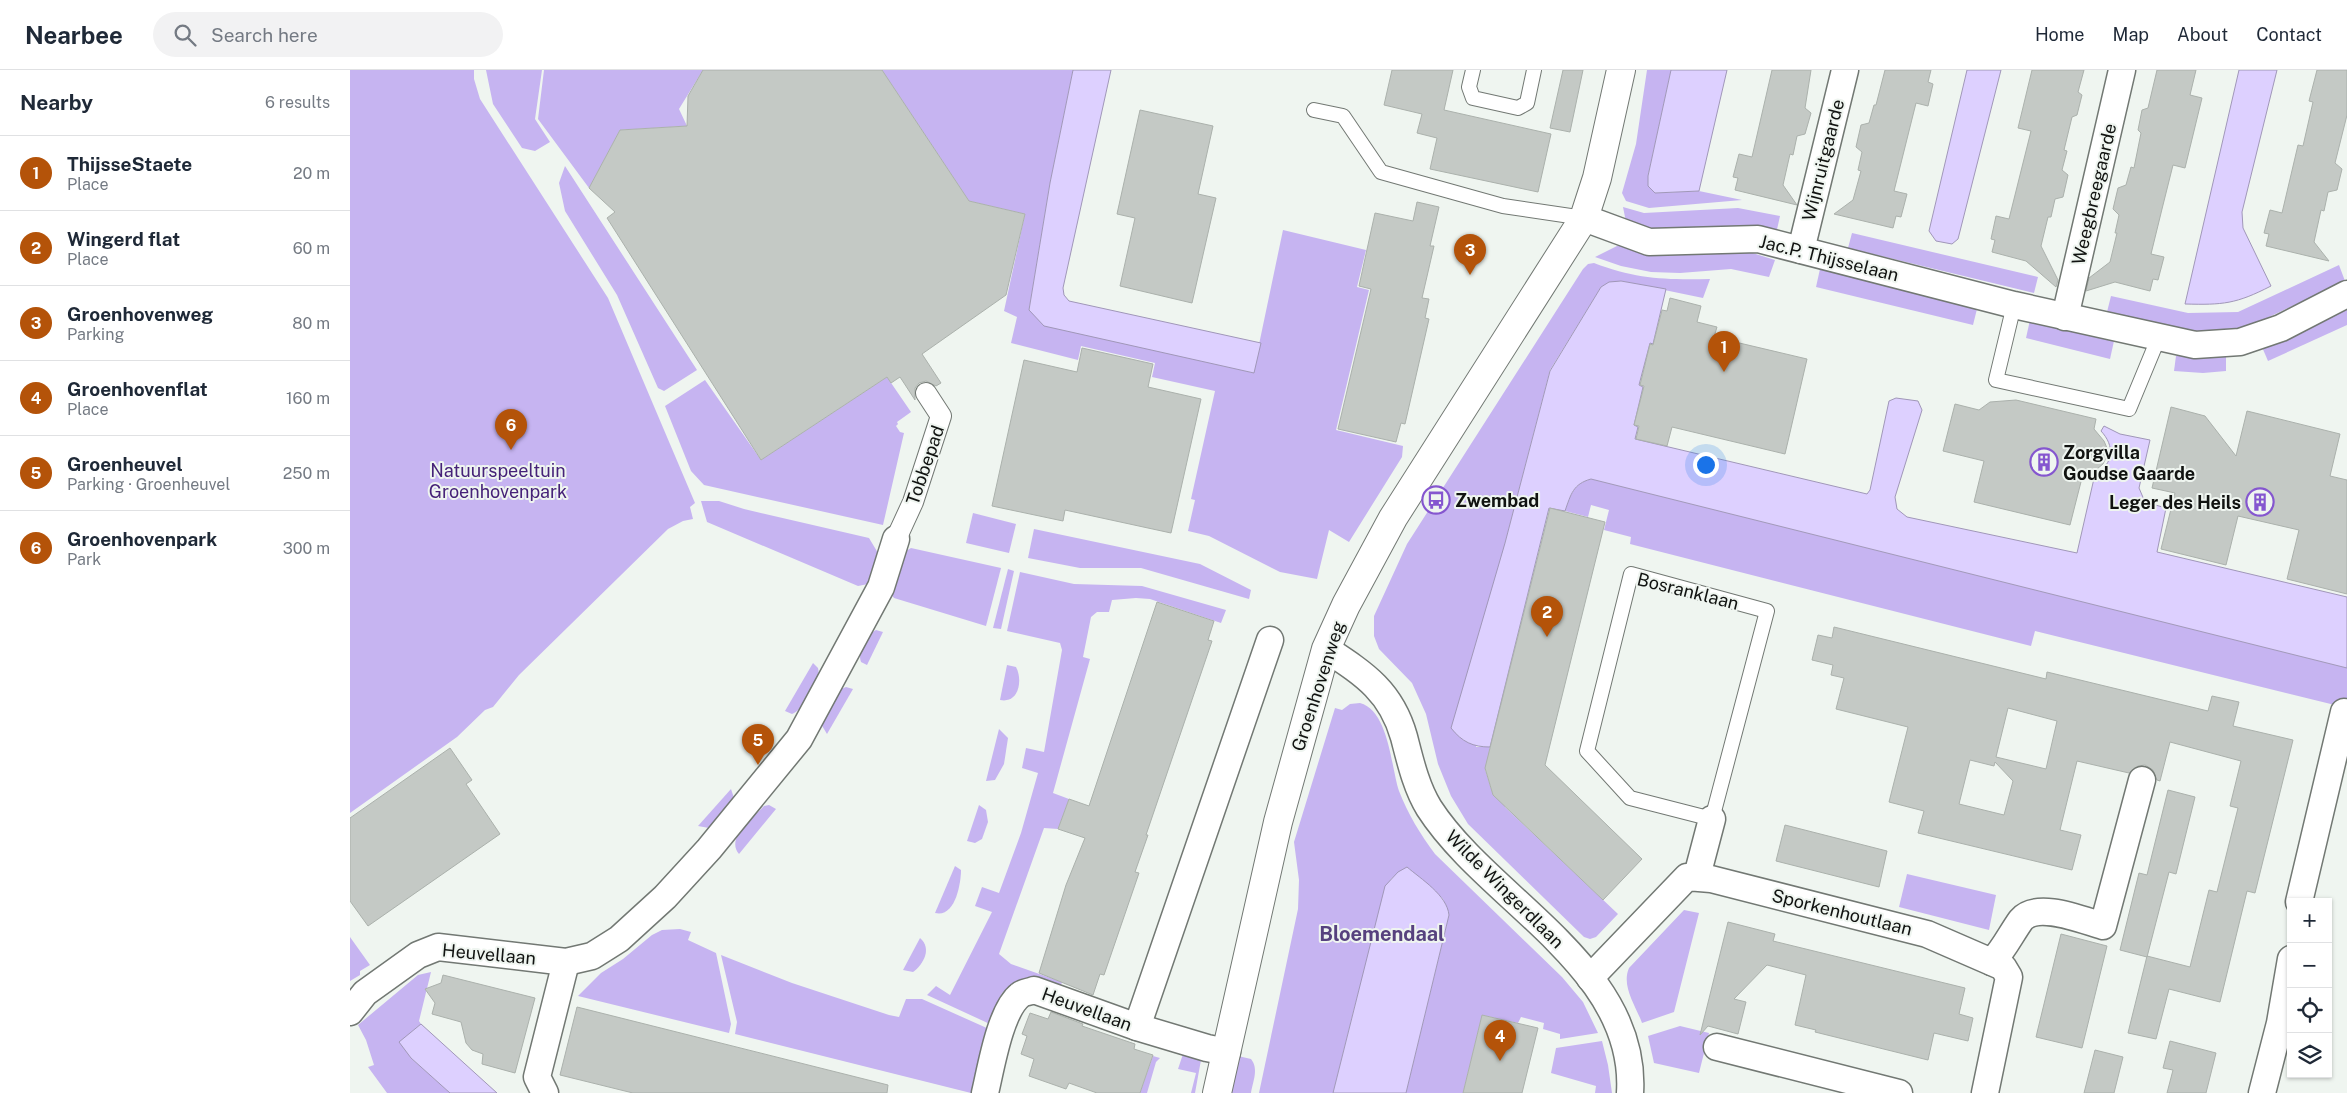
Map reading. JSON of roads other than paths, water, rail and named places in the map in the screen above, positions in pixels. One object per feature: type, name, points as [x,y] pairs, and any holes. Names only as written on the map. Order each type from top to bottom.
[{"type":"street","name":"Groenhovenweg","points":[[1217,1093],[1278,822],[1326,649],[1346,604],[1393,518],[1584,218],[1597,178],[1621,70]]},
{"type":"street","name":"Wijnruitgaarde","points":[[1801,250],[1845,70]]},
{"type":"street","name":"Weegbreegaarde","points":[[2065,317],[2122,70]]},
{"type":"street","name":"Jac.P. Thijsselaan","points":[[1584,218],[1649,242],[1758,239],[2014,305],[2195,346],[2240,342],[2281,328],[2347,294]]},
{"type":"street","name":"Tobbepad","points":[[896,539],[913,502],[941,416],[926,393]]},
{"type":"street","name":"Heuvellaan","points":[[355,1000],[418,955],[438,947],[566,962],[592,956],[619,939],[665,897],[709,849],[800,739],[881,588],[896,539]]},
{"type":"street","points":[[1137,1028],[1270,640]]},
{"type":"street","name":"Wilde Wingerdlaan","points":[[1326,649],[1378,687],[1391,705],[1403,734],[1411,766],[1428,806],[1452,839],[1563,946],[1590,978],[1608,1004],[1620,1033],[1628,1060],[1630,1093]]},
{"type":"street","points":[[2300,898],[2344,712]]},
{"type":"street","points":[[1992,962],[2003,951],[2022,919],[2032,912],[2043,910],[2103,926],[2142,780]]},
{"type":"street","name":"Bosranklaan","points":[[1698,876],[1712,819]]},
{"type":"street","points":[[1590,978],[1687,877],[1698,876]]},
{"type":"street","name":"Sporkenhoutlaan","points":[[1698,876],[1927,934],[2003,967],[2009,978],[1985,1093]]},
{"type":"street","points":[[545,1093],[537,1077],[566,962]]},
{"type":"street","points":[[2262,1093],[2280,1023],[2287,982]]},
{"type":"street","name":"Heuvellaan","points":[[985,1093],[1000,1031],[1012,1004],[1021,994],[1034,990],[1137,1028],[1227,1052]]},
{"type":"street","points":[[1717,1048],[1899,1093]]},
{"type":"lane","points":[[1472,70],[1469,87],[1473,98],[1518,108],[1527,102],[1534,70]]},
{"type":"lane","points":[[1314,110],[1343,116],[1381,172],[1504,206],[1584,218]]},
{"type":"lane","points":[[2014,305],[1996,380],[2129,409],[2158,339]]},
{"type":"lane","name":"Bosranklaan","points":[[1631,574],[1767,611],[1712,819],[1630,798],[1587,751],[1631,574]]},
{"type":"place","name":"Groenhovenweg","points":[[1470,275]]},
{"type":"place","name":"ThijsseStaete","points":[[1724,372]]},
{"type":"place","name":"Groenhovenpark","points":[[511,450]]},
{"type":"place","name":"Zorgvilla Goudse Gaarde","points":[[2044,462]]},
{"type":"place","name":"Zwembad","points":[[1436,500]]},
{"type":"place","name":"Leger des Heils","points":[[2260,502]]},
{"type":"place","name":"Wingerd flat","points":[[1547,637]]},
{"type":"place","name":"Groenheuvel","points":[[758,765]]},
{"type":"place","name":"Groenhovenflat","points":[[1500,1061]]},
{"type":"district","name":"Bloemendaal","points":[[1382,934]]},
{"type":"park label","name":"Natuurspeeltuin Groenhovenpark","points":[[498,480]]}]
